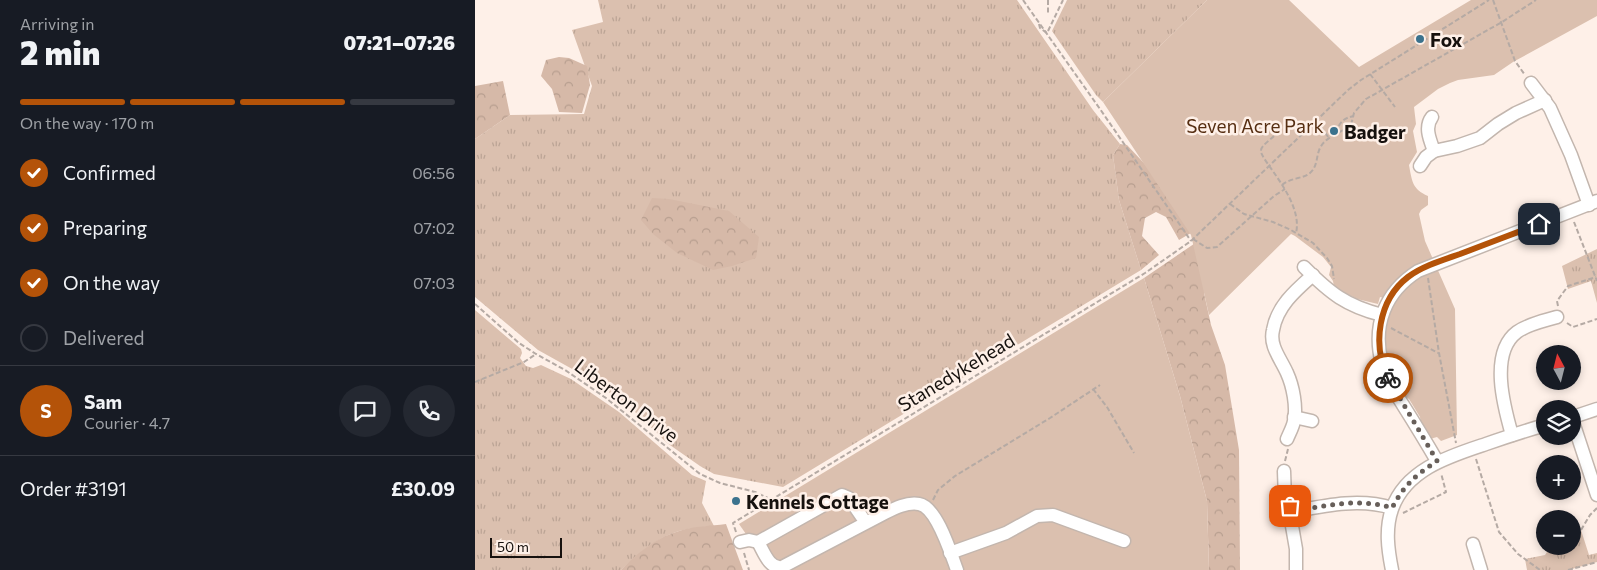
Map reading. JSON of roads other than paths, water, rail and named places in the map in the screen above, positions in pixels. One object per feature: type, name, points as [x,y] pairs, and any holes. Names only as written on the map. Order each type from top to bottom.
[{"type":"street","points":[[1437,461],[1386,374],[1380,351],[1379,334],[1381,319],[1388,300],[1398,286],[1407,278],[1427,266],[1593,203],[1550,108],[1531,82]]},
{"type":"street","points":[[1421,166],[1425,157],[1434,151],[1480,138],[1516,113],[1545,100]]},
{"type":"street","points":[[1432,117],[1428,126],[1434,151]]},
{"type":"street","points":[[1287,439],[1294,422],[1294,400],[1289,380],[1273,342],[1273,330],[1277,316],[1309,271],[1331,293],[1381,319]]},
{"type":"street","points":[[1512,435],[1503,400],[1502,354],[1504,347],[1509,339],[1522,328],[1557,317]]},
{"type":"street","points":[[1581,414],[1597,409]]},
{"type":"street","points":[[1294,417],[1312,421]]},
{"type":"street","points":[[1392,570],[1388,542],[1391,514],[1408,483],[1437,461],[1536,428]]},
{"type":"street","points":[[1581,445],[1597,495]]},
{"type":"street","points":[[1284,471],[1285,499],[1296,511]]},
{"type":"street","points":[[740,542],[749,540],[758,542],[842,496],[849,498],[865,523]]},
{"type":"street","points":[[758,542],[771,565],[779,568],[865,523],[899,507],[912,504],[923,506],[933,515],[957,570]]},
{"type":"street","points":[[1296,511],[1334,504],[1377,504],[1391,514]]},
{"type":"street","points":[[1296,511],[1292,526],[1296,548],[1296,570]]},
{"type":"street","points":[[951,553],[1006,533],[1042,514],[1053,515],[1124,541]]},
{"type":"street","points":[[1473,544],[1481,570]]},
{"type":"place","name":"Fox","points":[[1420,39]]},
{"type":"place","name":"Badger","points":[[1334,131]]},
{"type":"place","name":"Kennels Cottage","points":[[736,501]]},
{"type":"park label","name":"Seven Acre Park","points":[[1255,125]]}]
